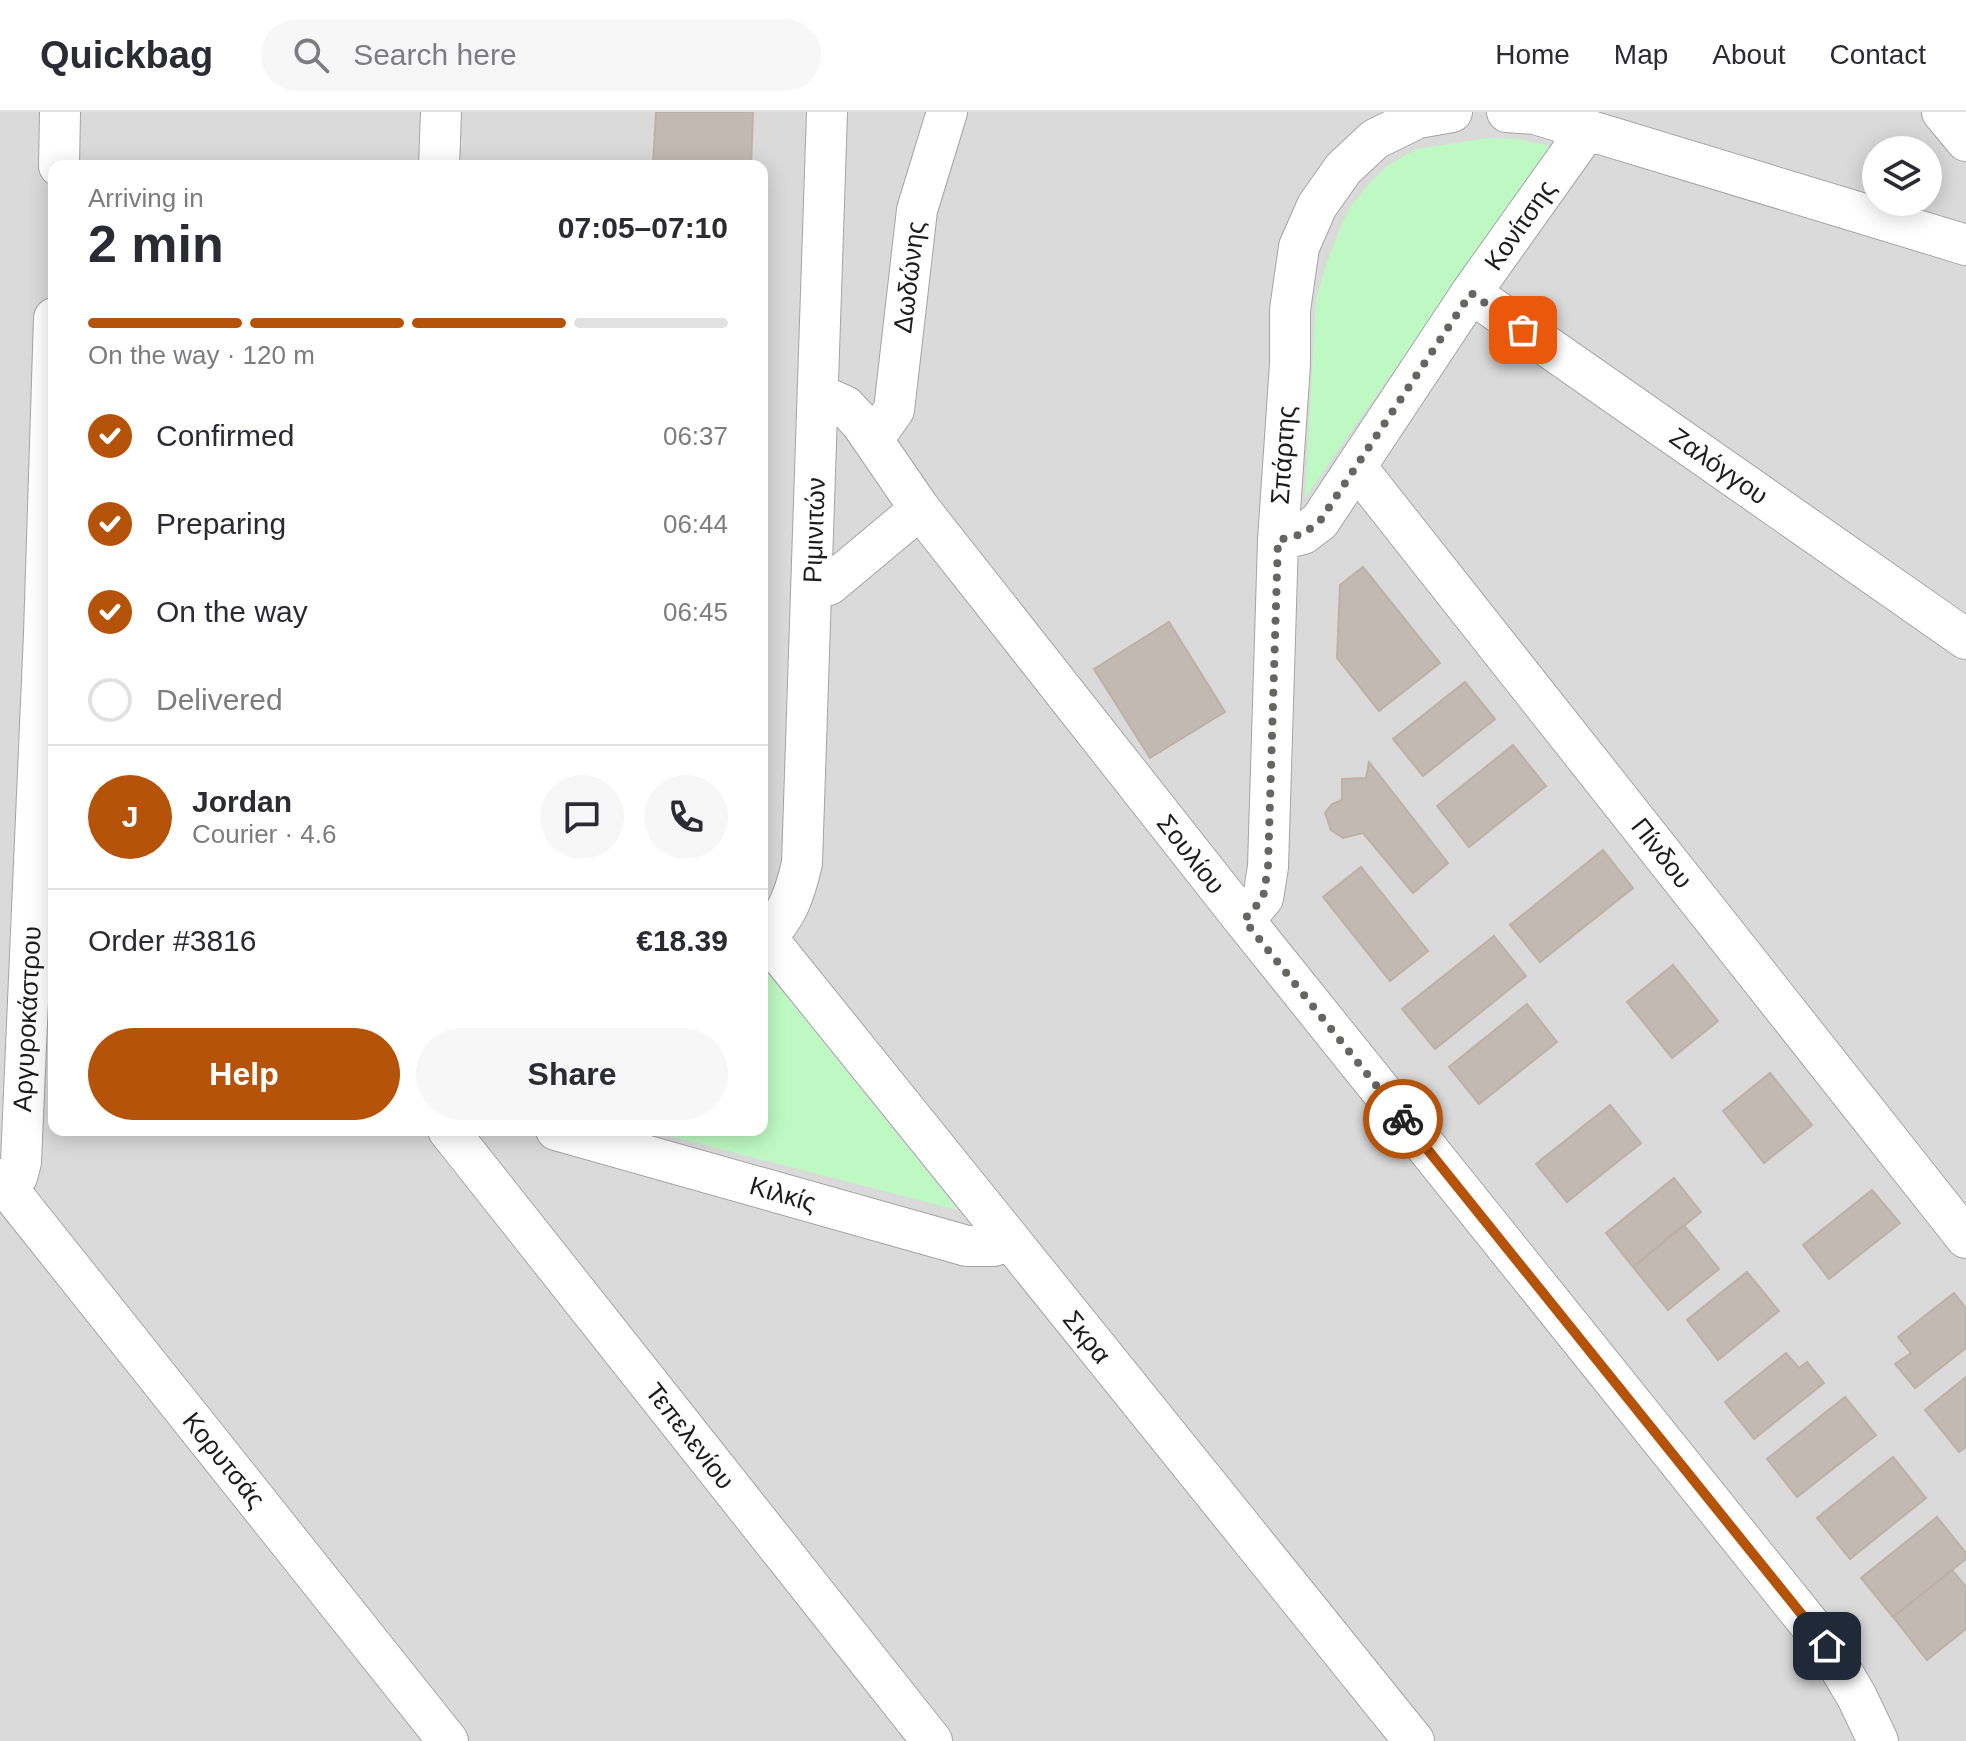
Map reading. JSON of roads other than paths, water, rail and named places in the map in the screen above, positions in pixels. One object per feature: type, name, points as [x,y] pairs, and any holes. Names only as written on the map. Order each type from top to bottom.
[{"type":"street","points":[[59,160],[60,112]]},
{"type":"street","points":[[439,160],[441,112]]},
{"type":"street","name":"Ριμινιτών","points":[[768,931],[782,922],[793,900],[802,863],[827,112]]},
{"type":"street","name":"Δωδώνης","points":[[873,439],[894,410],[917,210],[947,112]]},
{"type":"street","name":"Σπάρτης","points":[[1244,920],[1263,898],[1268,867],[1278,540],[1290,364],[1290,310],[1299,247],[1317,206],[1343,169],[1375,139],[1418,118],[1452,112]]},
{"type":"street","points":[[1507,112],[1535,114],[1966,245]]},
{"type":"street","points":[[1942,112],[1966,141]]},
{"type":"street","name":"Κονίτσης","points":[[1278,540],[1303,534],[1320,521],[1471,293],[1587,130]]},
{"type":"street","name":"Ζαλόγγου","points":[[1471,293],[1966,639]]},
{"type":"street","name":"Σουλίου","points":[[818,394],[845,406],[873,439],[920,509],[1244,920],[1827,1646],[1878,1741]]},
{"type":"street","name":"Πίνδου","points":[[1357,468],[1966,1238]]},
{"type":"street","points":[[812,588],[829,585],[920,509]]},
{"type":"street","name":"Αργυροκάστρου","points":[[4,1184],[17,1177],[21,1162],[48,659]]},
{"type":"street","name":"Σκρα","points":[[768,939],[1414,1741]]},
{"type":"street","name":"Τεπελενίου","points":[[453,1136],[932,1741]]},
{"type":"street","name":"Κιλκίς","points":[[577,1136],[967,1246],[993,1246],[1010,1241]]},
{"type":"street","name":"Κορυτσάς","points":[[4,1184],[448,1741]]}]
